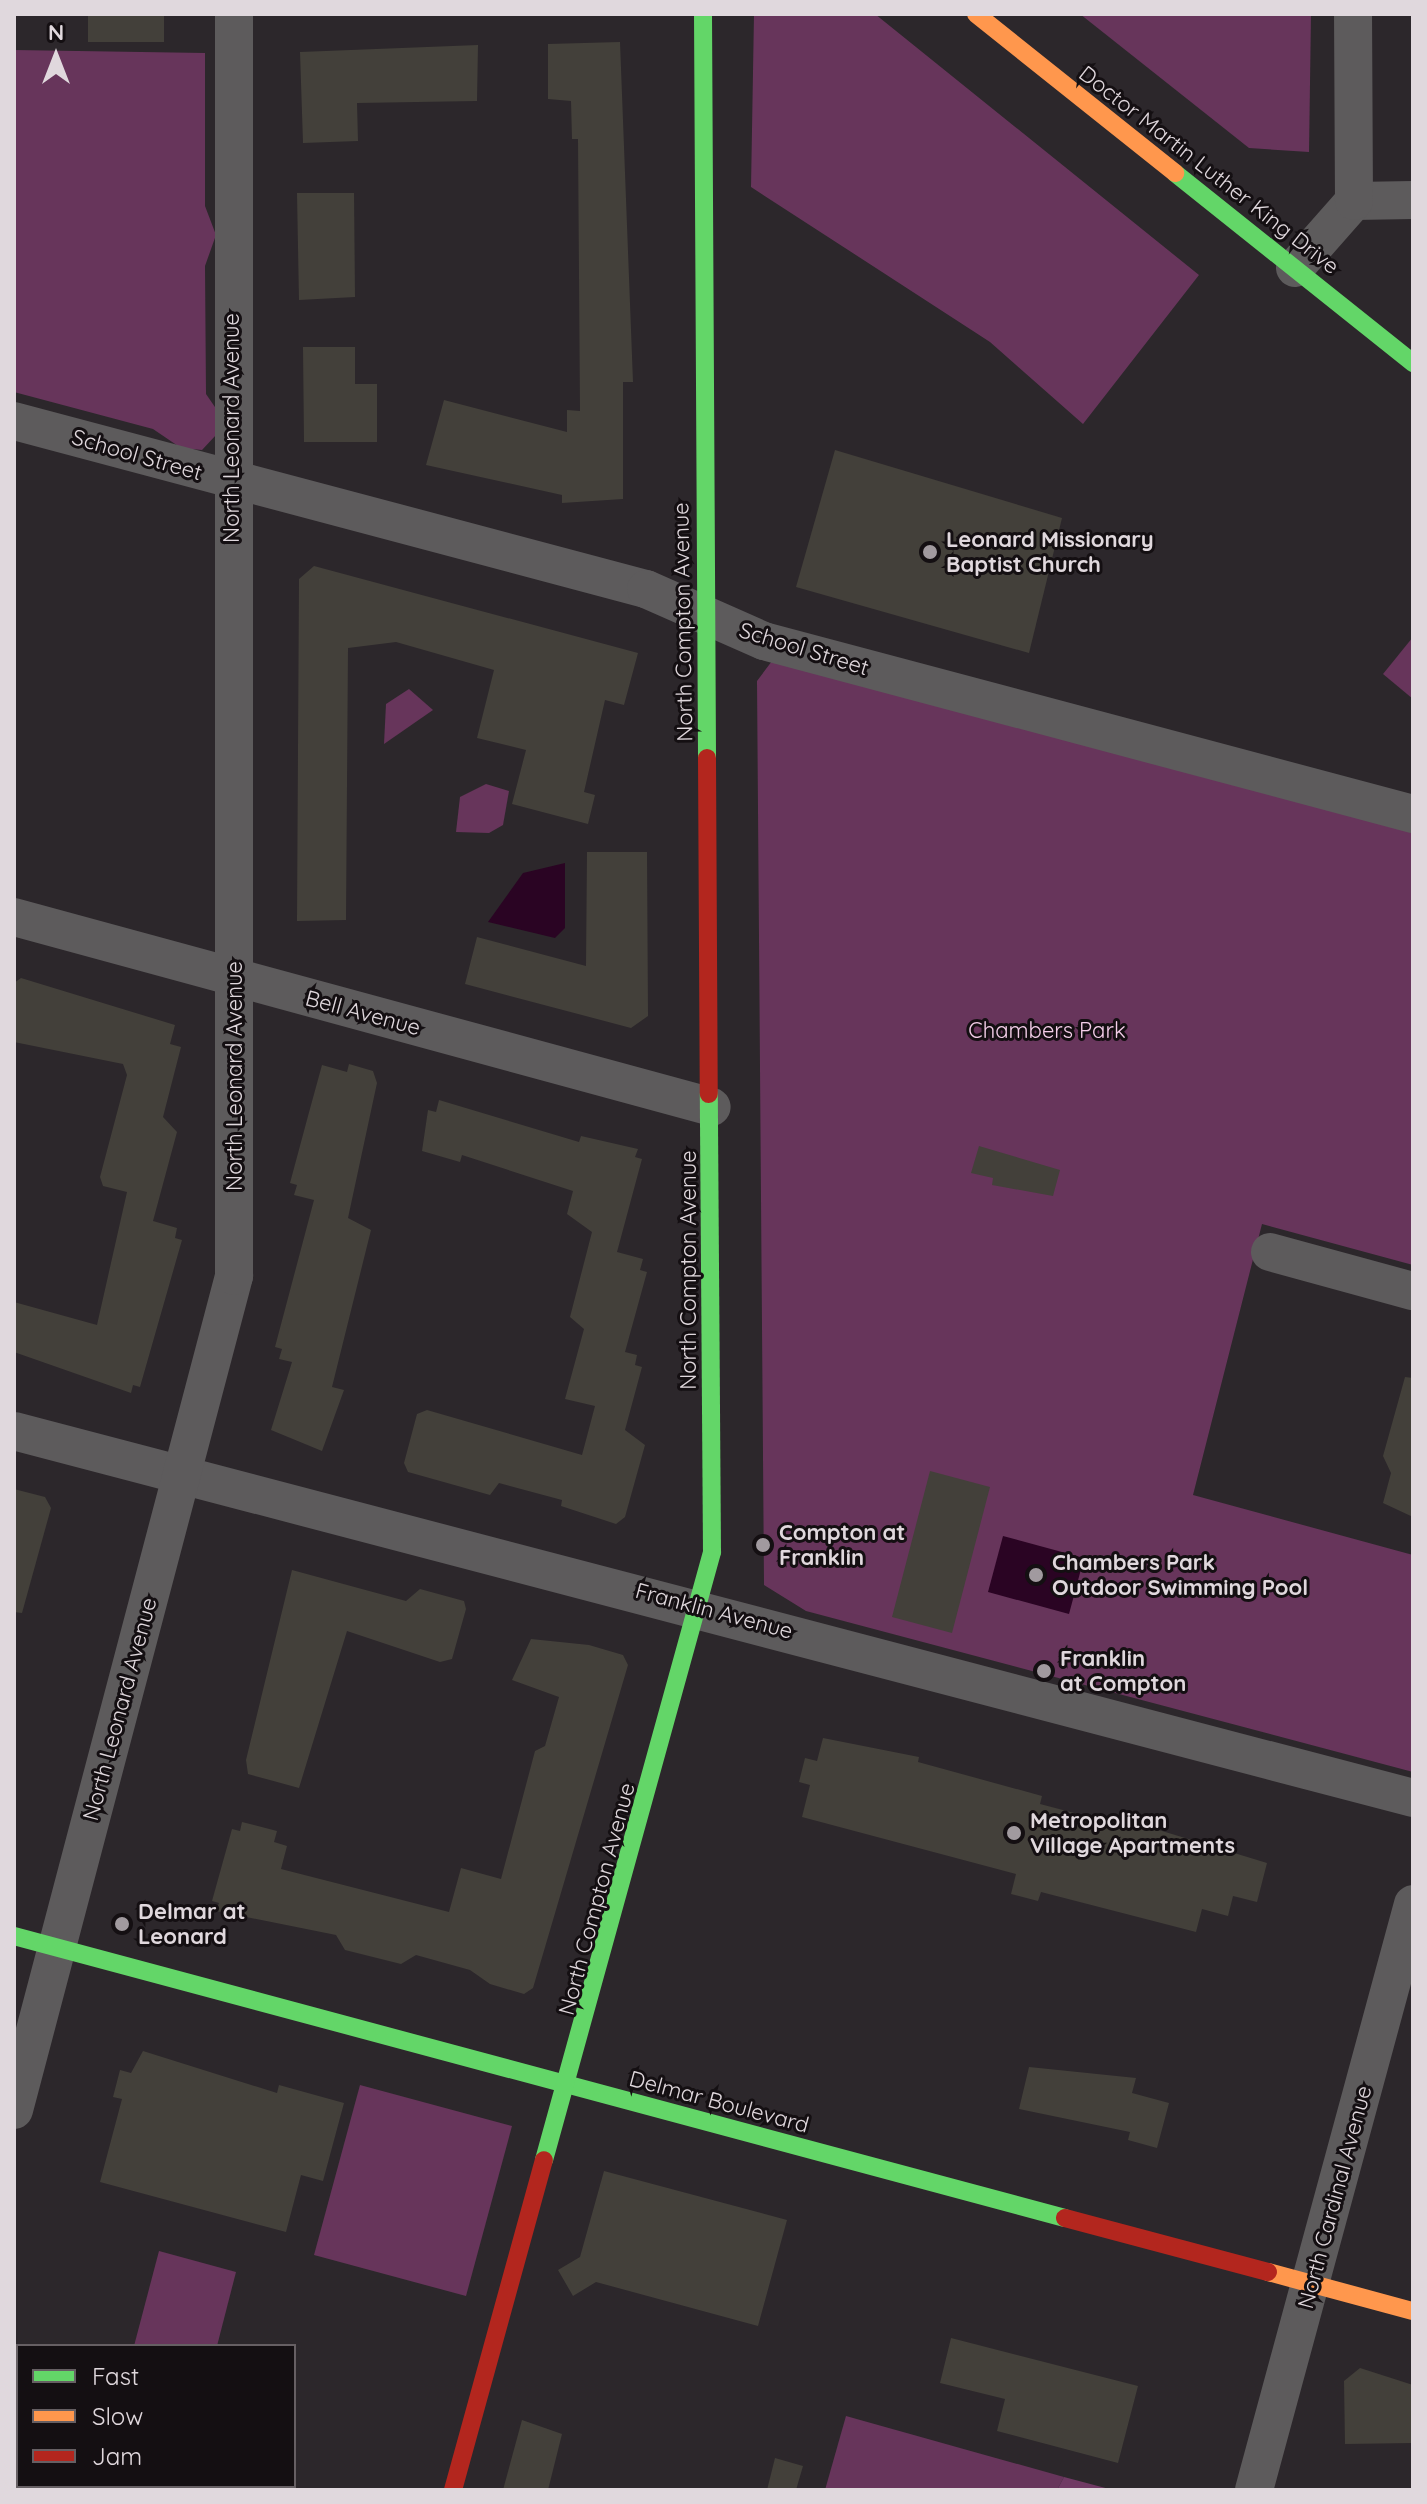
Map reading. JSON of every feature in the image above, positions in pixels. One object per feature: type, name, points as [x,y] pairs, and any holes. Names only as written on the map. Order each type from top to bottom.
[{"type":"main road","name":"North Compton Avenue","points":[[453,2490],[570,2087],[703,1606],[714,1525],[703,14]]},
{"type":"main road","name":"Doctor Martin Luther King Drive","points":[[976,14],[1413,363]]},
{"type":"main road","name":"Delmar Boulevard","points":[[14,1936],[1413,2311]]},
{"type":"street","name":"North Leonard Avenue","points":[[14,2110],[234,1276],[236,978],[231,481],[234,14]]},
{"type":"street","points":[[1295,268],[1354,201],[1353,14]]},
{"type":"street","points":[[1354,201],[1413,200]]},
{"type":"street","name":"School Street","points":[[14,421],[646,589],[764,641],[1413,814]]},
{"type":"street","name":"Bell Avenue","points":[[14,917],[712,1107]]},
{"type":"street","points":[[1270,1252],[1413,1291]]},
{"type":"street","name":"Franklin Avenue","points":[[14,1431],[183,1477],[703,1606],[1413,1798]]},
{"type":"street","name":"North Cardinal Avenue","points":[[1254,2490],[1313,2285],[1413,1904]]},
{"type":"green space","points":[[754,14],[875,14],[1199,275],[1083,424],[990,342],[751,187]]},
{"type":"green space","points":[[1080,14],[1311,14],[1309,152],[1249,148]]},
{"type":"green space","points":[[14,50],[205,53],[205,206],[216,235],[205,266],[206,394],[217,410],[216,435],[202,450],[181,448],[153,429],[14,392]]},
{"type":"green space","points":[[1413,637],[1413,699],[1383,674]]},
{"type":"green space","name":"Chambers Park","points":[[772,661],[1413,829],[1413,1265],[1262,1224],[1193,1495],[1413,1555],[1413,1772],[806,1611],[764,1585],[757,681]]},
{"type":"green space","points":[[409,689],[433,710],[384,744],[386,704]]},
{"type":"green space","points":[[486,784],[509,791],[503,825],[489,833],[456,832],[460,797]]},
{"type":"green space","points":[[360,2085],[512,2126],[466,2296],[314,2255]]},
{"type":"green space","points":[[159,2251],[236,2272],[218,2344],[135,2344]]},
{"type":"green space","points":[[846,2416],[1064,2477],[1057,2490],[825,2490]]},
{"type":"shaded area","points":[[565,863],[565,928],[555,938],[488,922],[523,873]]},
{"type":"shaded area","name":"Chambers Park Outdoor Swimming Pool","points":[[1003,1536],[1084,1558],[1069,1614],[988,1592]]},
{"type":"shaded area","points":[[1064,2477],[1113,2490],[1057,2490]]},
{"type":"building","points":[[88,14],[164,14],[164,42],[88,42]]},
{"type":"building","points":[[620,42],[633,382],[623,382],[623,499],[562,503],[562,495],[426,465],[444,400],[567,432],[567,410],[580,411],[578,139],[572,139],[571,101],[548,99],[548,44]]},
{"type":"building","points":[[478,45],[477,101],[357,103],[358,141],[303,143],[300,52]]},
{"type":"building","points":[[297,193],[354,193],[355,297],[299,300]]},
{"type":"building","points":[[303,347],[355,347],[355,384],[377,384],[377,442],[304,442]]},
{"type":"building","name":"Leonard Missionary Baptist Church","points":[[835,450],[1062,518],[1029,653],[796,587]]},
{"type":"building","points":[[314,566],[638,653],[624,705],[605,700],[584,792],[595,795],[588,824],[512,804],[526,750],[477,738],[494,670],[396,642],[348,648],[346,920],[297,921],[299,579]]},
{"type":"building","points":[[587,852],[647,852],[648,1016],[631,1028],[465,984],[477,937],[586,966]]},
{"type":"building","points":[[21,978],[175,1025],[170,1044],[181,1047],[163,1117],[177,1132],[153,1221],[177,1228],[175,1238],[182,1240],[140,1387],[133,1385],[131,1393],[14,1352],[14,1302],[97,1325],[127,1192],[103,1186],[100,1177],[127,1075],[123,1064],[14,1042],[14,983]]},
{"type":"building","points":[[349,1064],[373,1071],[377,1083],[348,1218],[371,1230],[332,1387],[344,1390],[322,1451],[271,1430],[292,1362],[279,1359],[282,1349],[275,1347],[314,1200],[294,1195],[297,1185],[290,1183],[322,1065],[347,1072]]},
{"type":"building","points":[[439,1100],[579,1142],[581,1136],[638,1149],[635,1157],[642,1159],[617,1252],[643,1259],[640,1270],[647,1272],[625,1352],[637,1355],[635,1365],[642,1367],[625,1430],[645,1445],[625,1517],[616,1524],[561,1506],[562,1500],[499,1483],[490,1495],[408,1472],[404,1463],[417,1414],[427,1410],[582,1455],[595,1406],[565,1399],[584,1329],[570,1317],[592,1232],[567,1214],[573,1191],[462,1155],[460,1162],[422,1151],[428,1110],[436,1112]]},
{"type":"building","points":[[979,1146],[1060,1170],[1053,1196],[992,1185],[993,1178],[971,1173]]},
{"type":"building","points":[[1405,1377],[1413,1378],[1413,1517],[1383,1503],[1391,1473],[1383,1456]]},
{"type":"building","points":[[930,1471],[990,1487],[952,1633],[892,1617]]},
{"type":"building","points":[[14,1489],[45,1497],[51,1508],[22,1613],[14,1612]]},
{"type":"building","points":[[292,1570],[406,1601],[420,1589],[464,1601],[466,1609],[452,1659],[440,1662],[347,1631],[299,1788],[248,1774],[246,1760]]},
{"type":"building","points":[[531,1639],[589,1645],[623,1655],[628,1665],[533,1988],[524,1994],[490,1984],[470,1970],[416,1955],[401,1964],[345,1950],[336,1935],[216,1911],[219,1903],[212,1901],[232,1829],[240,1831],[242,1822],[277,1831],[274,1842],[287,1846],[281,1869],[449,1912],[461,1868],[501,1879],[535,1751],[545,1746],[559,1697],[512,1680]]},
{"type":"building","name":"Metropolitan Village Apartments","points":[[823,1738],[919,1757],[918,1762],[1042,1796],[1040,1804],[1124,1826],[1126,1820],[1267,1863],[1257,1902],[1233,1896],[1228,1916],[1202,1909],[1196,1932],[1041,1892],[1038,1901],[1011,1894],[1016,1874],[802,1817],[810,1785],[799,1782],[805,1758],[817,1761]]},
{"type":"building","points":[[143,2051],[277,2093],[279,2085],[344,2103],[323,2181],[301,2175],[286,2232],[100,2182],[122,2099],[113,2097],[120,2070],[131,2073]]},
{"type":"building","points":[[1029,2067],[1136,2078],[1132,2093],[1169,2103],[1157,2148],[1128,2140],[1130,2132],[1019,2109]]},
{"type":"building","points":[[604,2171],[787,2220],[758,2326],[596,2282],[573,2296],[558,2270],[580,2257]]},
{"type":"building","points":[[951,2338],[1138,2386],[1118,2463],[997,2431],[1005,2399],[940,2383]]},
{"type":"building","points":[[1360,2368],[1413,2385],[1413,2443],[1345,2444],[1344,2381]]},
{"type":"building","points":[[522,2420],[562,2434],[548,2490],[503,2490]]},
{"type":"building","points":[[775,2458],[803,2466],[796,2490],[767,2490]]},
{"type":"traffic: fast","points":[[703,14],[707,758]]},
{"type":"traffic: fast","points":[[1175,173],[1413,363]]},
{"type":"traffic: fast","points":[[544,2160],[712,1552],[709,1094]]},
{"type":"traffic: fast","points":[[14,1936],[1065,2218]]},
{"type":"traffic: slow","points":[[976,14],[1175,173]]},
{"type":"traffic: slow","points":[[1268,2272],[1413,2311]]},
{"type":"traffic: jam","points":[[707,758],[709,1094]]},
{"type":"traffic: jam","points":[[453,2490],[544,2160]]},
{"type":"traffic: jam","points":[[1065,2218],[1268,2272]]},
{"type":"place","name":"Leonard Missionary Baptist Church","points":[[930,552]]},
{"type":"place","name":"Compton at Franklin","points":[[763,1545]]},
{"type":"place","name":"Chambers Park Outdoor Swimming Pool","points":[[1036,1575]]},
{"type":"place","name":"Franklin at Compton","points":[[1044,1671]]},
{"type":"place","name":"Metropolitan Village Apartments","points":[[1014,1833]]},
{"type":"place","name":"Delmar at Leonard","points":[[122,1924]]}]
